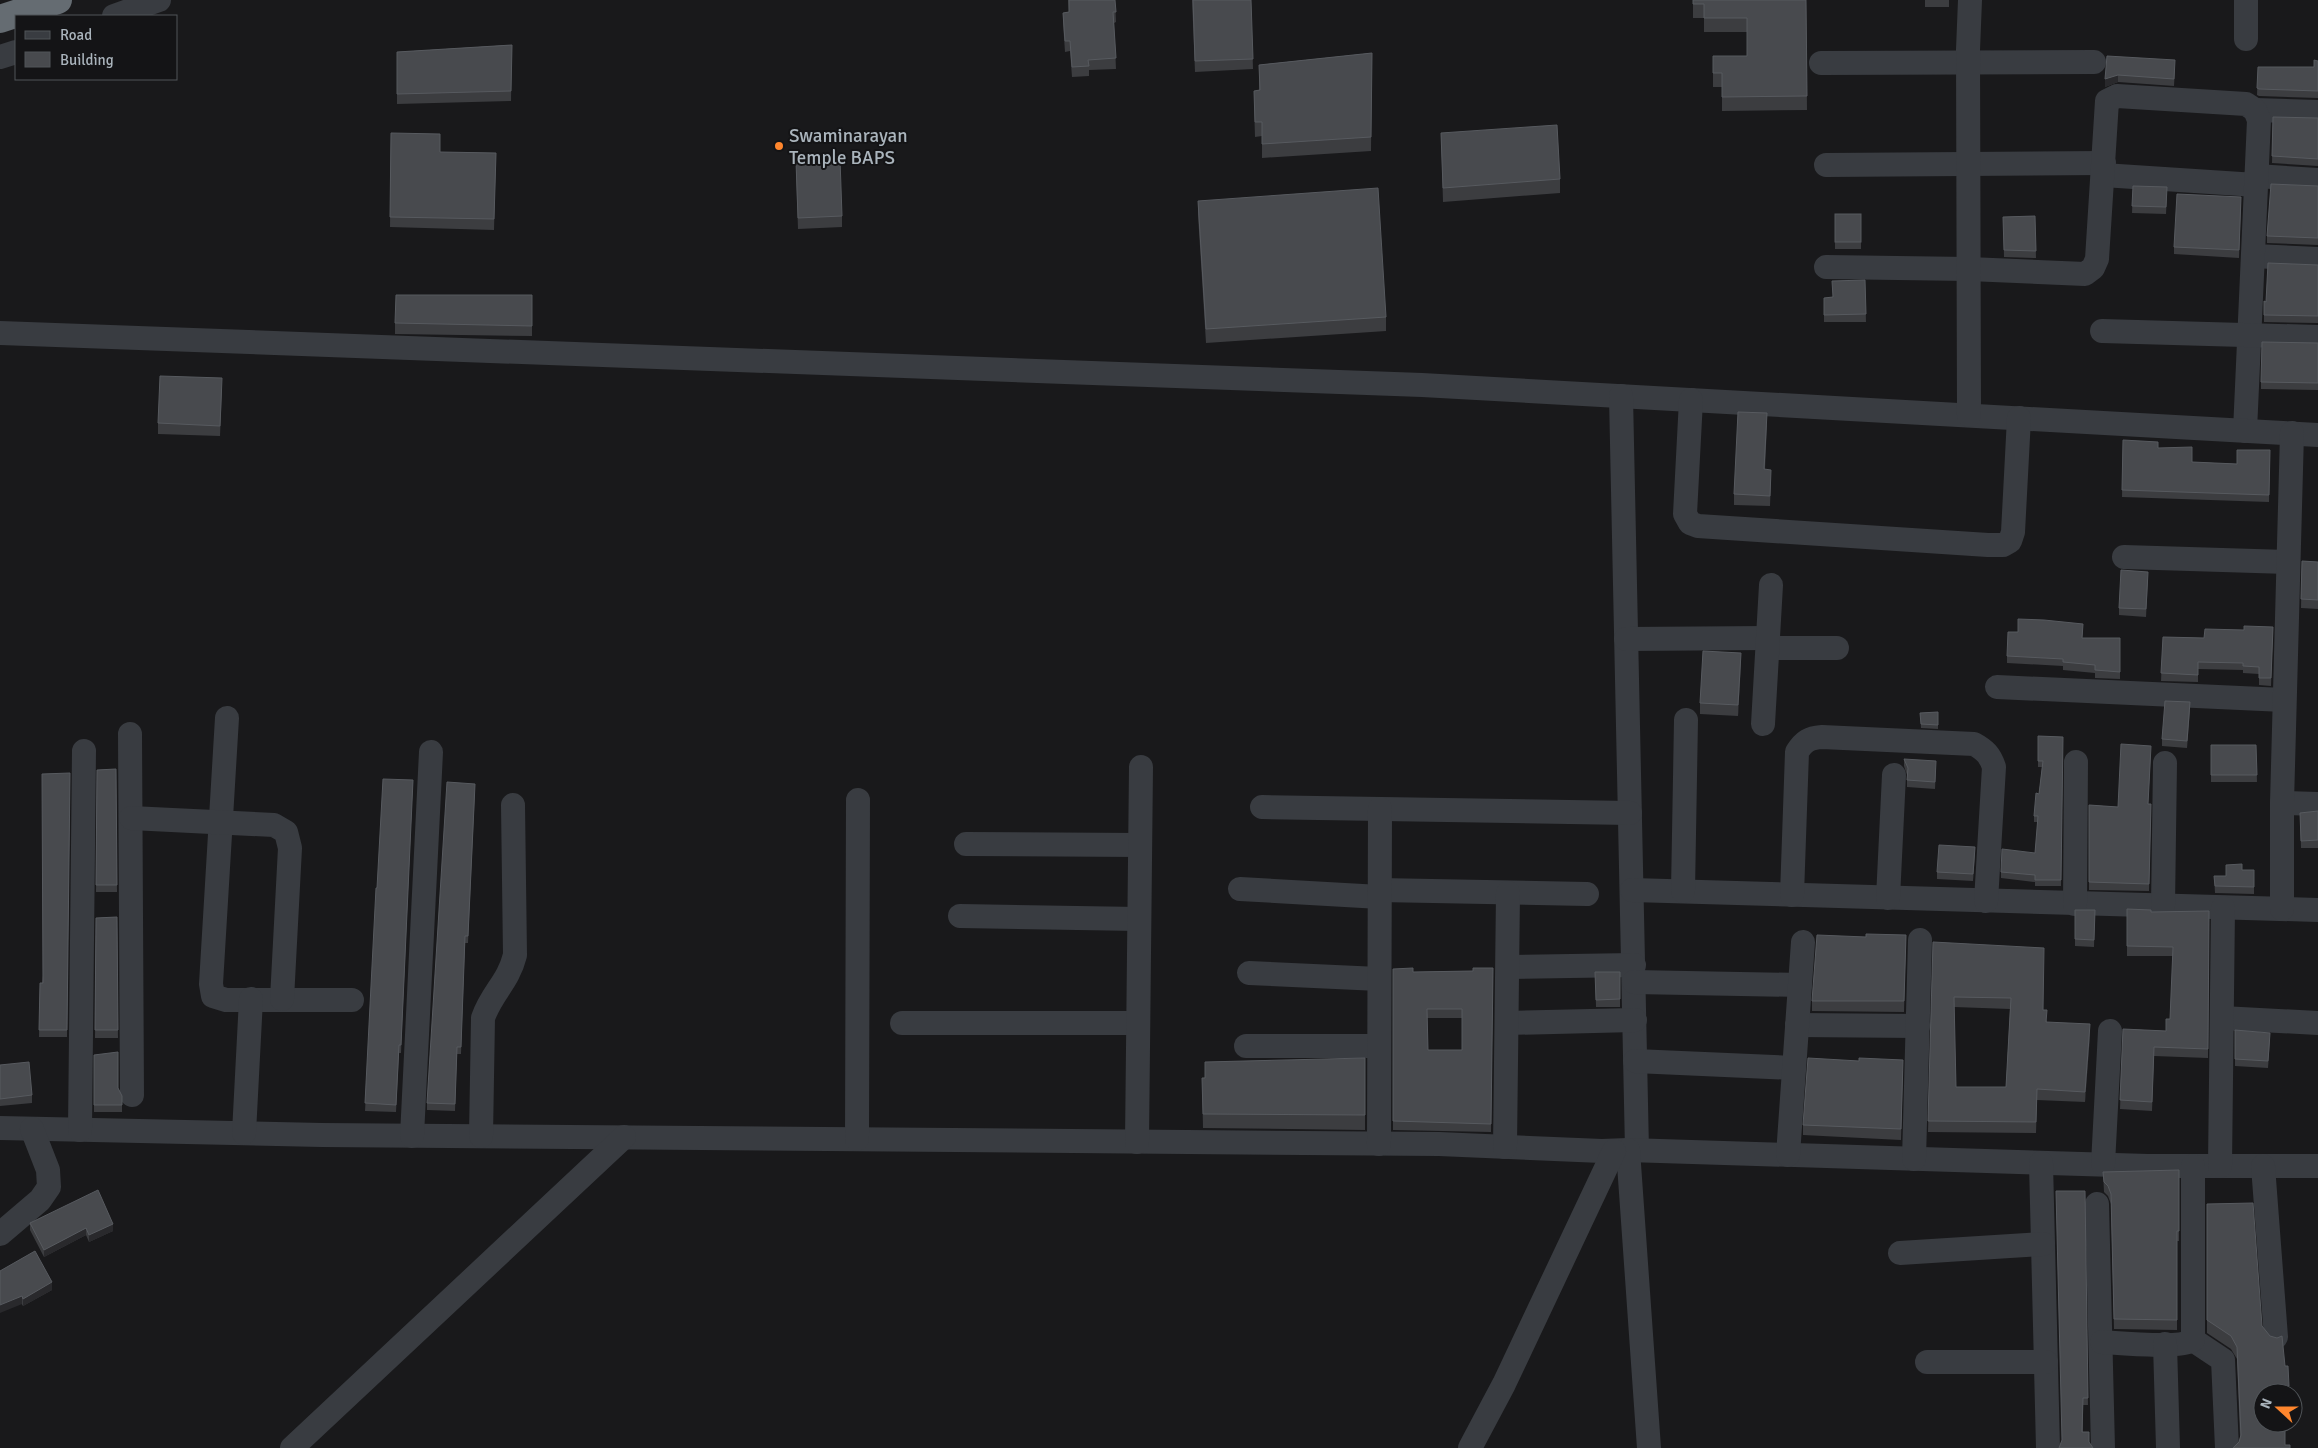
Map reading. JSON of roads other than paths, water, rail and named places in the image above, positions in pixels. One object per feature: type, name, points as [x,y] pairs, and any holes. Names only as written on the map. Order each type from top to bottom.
[{"type":"highway","points":[[0,19],[58,0]]},
{"type":"street","points":[[117,15],[159,0]]},
{"type":"street","points":[[1969,415],[1968,164],[1970,0]]},
{"type":"street","points":[[2246,0],[2246,39]]},
{"type":"street","points":[[0,58],[15,52]]},
{"type":"street","points":[[1820,63],[2094,62]]},
{"type":"street","points":[[1826,267],[1969,269],[2085,274],[2094,268],[2098,260],[2104,169],[2105,106],[2110,98],[2117,96],[2234,102],[2246,104],[2255,110],[2318,112]]},
{"type":"street","points":[[2245,431],[2259,120],[2255,110]]},
{"type":"street","points":[[1826,165],[1968,164],[2104,169],[2256,181],[2318,180]]},
{"type":"street","points":[[2253,256],[2318,260]]},
{"type":"street","points":[[2102,331],[2318,337]]},
{"type":"street","points":[[0,333],[1374,383],[2318,435]]},
{"type":"street","points":[[1621,396],[1636,1061],[1626,1150],[1648,1448]]},
{"type":"street","points":[[1691,400],[1685,514],[1690,523],[1698,526],[1988,545],[2003,545],[2010,541],[2013,532],[2020,418]]},
{"type":"street","points":[[2282,909],[2284,700],[2292,433]]},
{"type":"street","points":[[2124,557],[2288,562]]},
{"type":"street","points":[[1763,724],[1771,585]]},
{"type":"street","points":[[1626,639],[1768,643],[1837,648]]},
{"type":"street","points":[[1997,687],[2284,700]]},
{"type":"street","points":[[227,718],[211,984],[213,996],[226,1000],[352,1000]]},
{"type":"street","points":[[1683,892],[1686,720]]},
{"type":"street","points":[[130,734],[132,1095]]},
{"type":"street","points":[[1792,895],[1797,752],[1810,738],[1822,737],[1974,744],[1984,749],[1994,767],[1986,901]]},
{"type":"street","points":[[80,1130],[84,751]]},
{"type":"street","points":[[412,1136],[431,752]]},
{"type":"street","points":[[2076,762],[2076,904]]},
{"type":"street","points":[[2163,906],[2165,763]]},
{"type":"street","points":[[1137,1142],[1141,767]]},
{"type":"street","points":[[1888,898],[1894,775]]},
{"type":"street","points":[[857,1139],[858,800]]},
{"type":"street","points":[[2282,803],[2318,804]]},
{"type":"street","points":[[481,1136],[483,1018],[488,1004],[511,972],[515,955],[513,805]]},
{"type":"street","points":[[1262,807],[1630,813]]},
{"type":"street","points":[[1379,1144],[1380,809]]},
{"type":"street","points":[[131,818],[274,825],[286,832],[290,848],[282,999]]},
{"type":"street","points":[[966,844],[1140,845]]},
{"type":"street","points":[[1240,889],[1379,893],[1586,894]]},
{"type":"street","points":[[1632,890],[2318,910]]},
{"type":"street","points":[[1505,1147],[1508,1023],[1508,893]]},
{"type":"street","points":[[2220,1166],[2223,908]]},
{"type":"street","points":[[960,916],[1139,919]]},
{"type":"street","points":[[1914,1159],[1920,940]]},
{"type":"street","points":[[1788,1155],[1804,942]]},
{"type":"street","points":[[1508,967],[1800,985]]},
{"type":"street","points":[[1249,973],[1380,979]]},
{"type":"street","points":[[244,1133],[251,999]]},
{"type":"street","points":[[2222,1018],[2318,1023]]},
{"type":"street","points":[[1508,1023],[1635,1020]]},
{"type":"street","points":[[902,1024],[1138,1023]]},
{"type":"street","points":[[1797,1025],[1918,1026]]},
{"type":"street","points":[[2103,1164],[2110,1031]]},
{"type":"street","points":[[1246,1046],[1379,1046]]},
{"type":"street","points":[[1636,1061],[1794,1068]]},
{"type":"street","points":[[0,1128],[412,1136],[1379,1144],[2042,1163],[2318,1166]]},
{"type":"street","points":[[0,1234],[40,1200],[49,1187],[48,1170],[32,1129]]},
{"type":"street","points":[[292,1448],[624,1137]]},
{"type":"street","points":[[1470,1448],[1626,1150]]},
{"type":"street","points":[[2042,1163],[2048,1448]]},
{"type":"street","points":[[2193,1166],[2193,1340]]},
{"type":"street","points":[[2263,1166],[2276,1337]]},
{"type":"street","points":[[2097,1204],[2104,1448]]},
{"type":"street","points":[[1900,1253],[2043,1244]]},
{"type":"street","points":[[2102,1342],[2188,1344],[2193,1340]]},
{"type":"street","points":[[2193,1340],[2222,1360],[2227,1448]]},
{"type":"street","points":[[2165,1344],[2168,1448]]},
{"type":"street","points":[[1927,1362],[2046,1362]]},
{"type":"place","name":"Swaminarayan Temple BAPS","points":[[779,146]]}]
